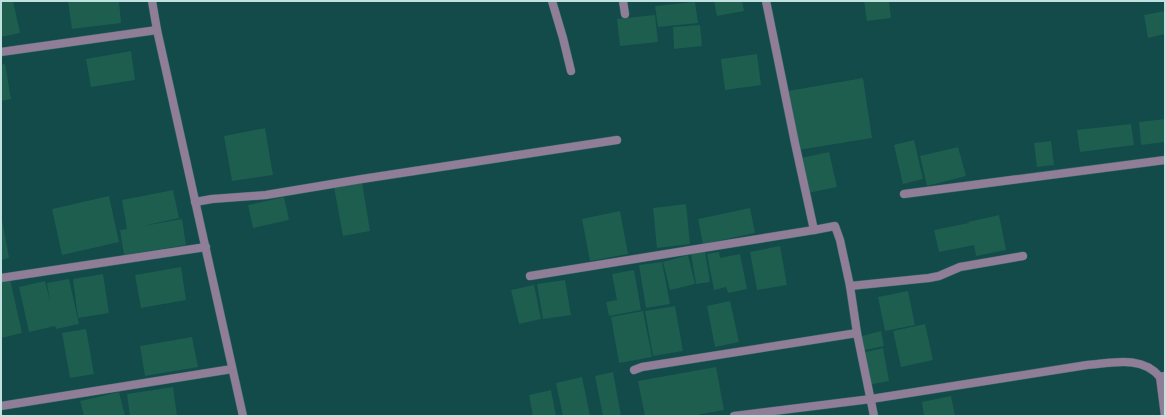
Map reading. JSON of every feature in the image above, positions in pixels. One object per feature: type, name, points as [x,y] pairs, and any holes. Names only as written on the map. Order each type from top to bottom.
[{"type":"street","points":[[152,1],[157,30],[243,416]]},
{"type":"street","points":[[552,1],[571,71]]},
{"type":"street","points":[[623,1],[625,14]]},
{"type":"street","points":[[766,1],[814,230]]},
{"type":"street","points":[[1,52],[157,30]]},
{"type":"street","points":[[195,202],[212,199],[266,196],[362,179],[617,140]]},
{"type":"street","points":[[904,194],[1165,160]]},
{"type":"street","points":[[530,276],[835,226],[840,240],[850,286],[857,333],[874,416]]},
{"type":"street","points":[[1,278],[206,247]]},
{"type":"street","points":[[850,286],[929,278],[940,276],[960,267],[1023,256]]},
{"type":"street","points":[[634,370],[642,367],[857,333]]},
{"type":"street","points":[[734,416],[871,399],[1087,365],[1120,362],[1143,364],[1162,377],[1165,416]]},
{"type":"street","points":[[1,406],[232,369]]},
{"type":"building","points":[[1,1],[13,1],[20,33],[1,37]]},
{"type":"building","points":[[68,1],[119,1],[121,23],[72,29]]},
{"type":"building","points":[[714,1],[742,1],[744,11],[717,16]]},
{"type":"building","points":[[864,1],[889,1],[891,18],[867,21]]},
{"type":"building","points":[[695,2],[698,23],[658,27],[655,6]]},
{"type":"building","points":[[1165,11],[1165,34],[1148,38],[1144,15]]},
{"type":"building","points":[[655,15],[658,42],[620,46],[617,19]]},
{"type":"building","points":[[700,25],[702,46],[674,49],[673,27]]},
{"type":"building","points":[[131,51],[135,80],[91,87],[86,59]]},
{"type":"building","points":[[757,54],[761,85],[725,90],[721,59]]},
{"type":"building","points":[[5,64],[11,99],[1,101],[1,65]]},
{"type":"building","points":[[863,78],[872,138],[798,150],[788,91]]},
{"type":"building","points":[[1165,119],[1165,142],[1141,145],[1139,122]]},
{"type":"building","points":[[1131,124],[1134,145],[1080,152],[1077,130]]},
{"type":"building","points":[[265,128],[273,175],[232,181],[224,136]]},
{"type":"building","points":[[914,140],[923,179],[903,184],[894,145]]},
{"type":"building","points":[[1051,141],[1054,165],[1037,167],[1034,143]]},
{"type":"building","points":[[958,147],[966,176],[927,186],[920,156]]},
{"type":"building","points":[[829,152],[837,187],[808,193],[801,158]]},
{"type":"building","points":[[362,182],[370,231],[343,236],[334,187]]},
{"type":"building","points":[[173,190],[179,218],[143,226],[182,219],[186,245],[124,255],[120,230],[127,229],[122,200]]},
{"type":"building","points":[[109,196],[119,242],[62,255],[52,209]]},
{"type":"building","points":[[284,197],[289,220],[253,228],[248,205]]},
{"type":"building","points":[[686,204],[690,244],[657,248],[653,208]]},
{"type":"building","points":[[750,208],[755,233],[703,244],[698,219]]},
{"type":"building","points":[[620,211],[628,254],[590,261],[582,219]]},
{"type":"building","points":[[1,214],[9,258],[1,260]]},
{"type":"building","points":[[999,215],[1006,250],[976,256],[974,245],[939,252],[934,230]]},
{"type":"building","points":[[780,246],[787,285],[757,290],[750,252]]},
{"type":"building","points":[[705,251],[710,282],[696,284],[691,254]]},
{"type":"building","points":[[719,252],[720,258],[740,254],[747,289],[728,293],[726,287],[714,290],[707,254]]},
{"type":"building","points":[[688,255],[695,284],[670,290],[663,262]]},
{"type":"building","points":[[662,262],[670,304],[646,308],[639,265]]},
{"type":"building","points":[[181,267],[186,300],[141,308],[135,275]]},
{"type":"building","points":[[634,270],[641,310],[609,316],[606,302],[617,300],[612,274]]},
{"type":"building","points":[[103,274],[109,313],[78,318],[73,279]]},
{"type":"building","points":[[10,279],[22,333],[1,338],[1,281]]},
{"type":"building","points":[[69,279],[79,324],[56,329],[55,326],[29,332],[19,287],[45,281],[50,301],[47,283]]},
{"type":"building","points":[[565,280],[571,315],[543,319],[537,284]]},
{"type":"building","points":[[534,285],[541,319],[519,324],[511,290]]},
{"type":"building","points":[[908,291],[915,325],[885,331],[878,297]]},
{"type":"building","points":[[730,301],[739,342],[715,347],[707,306]]},
{"type":"building","points":[[675,306],[683,351],[653,356],[645,311]]},
{"type":"building","points":[[643,311],[652,357],[619,363],[611,317]]},
{"type":"building","points":[[925,324],[933,360],[901,367],[893,331]]},
{"type":"building","points":[[86,329],[94,374],[70,378],[62,333]]},
{"type":"building","points":[[881,331],[884,346],[861,351],[858,337]]},
{"type":"building","points":[[192,337],[198,367],[145,376],[140,346]]},
{"type":"building","points":[[883,348],[889,381],[868,385],[861,353]]},
{"type":"building","points":[[716,367],[724,410],[691,416],[645,416],[638,381]]},
{"type":"building","points":[[613,372],[621,416],[603,416],[595,376]]},
{"type":"building","points":[[582,377],[590,416],[563,416],[556,383]]},
{"type":"building","points":[[173,387],[177,416],[130,416],[127,394]]},
{"type":"building","points":[[551,390],[556,416],[533,416],[529,395]]},
{"type":"building","points":[[119,392],[125,416],[84,416],[80,401]]},
{"type":"building","points":[[951,396],[955,416],[924,416],[922,402]]}]
